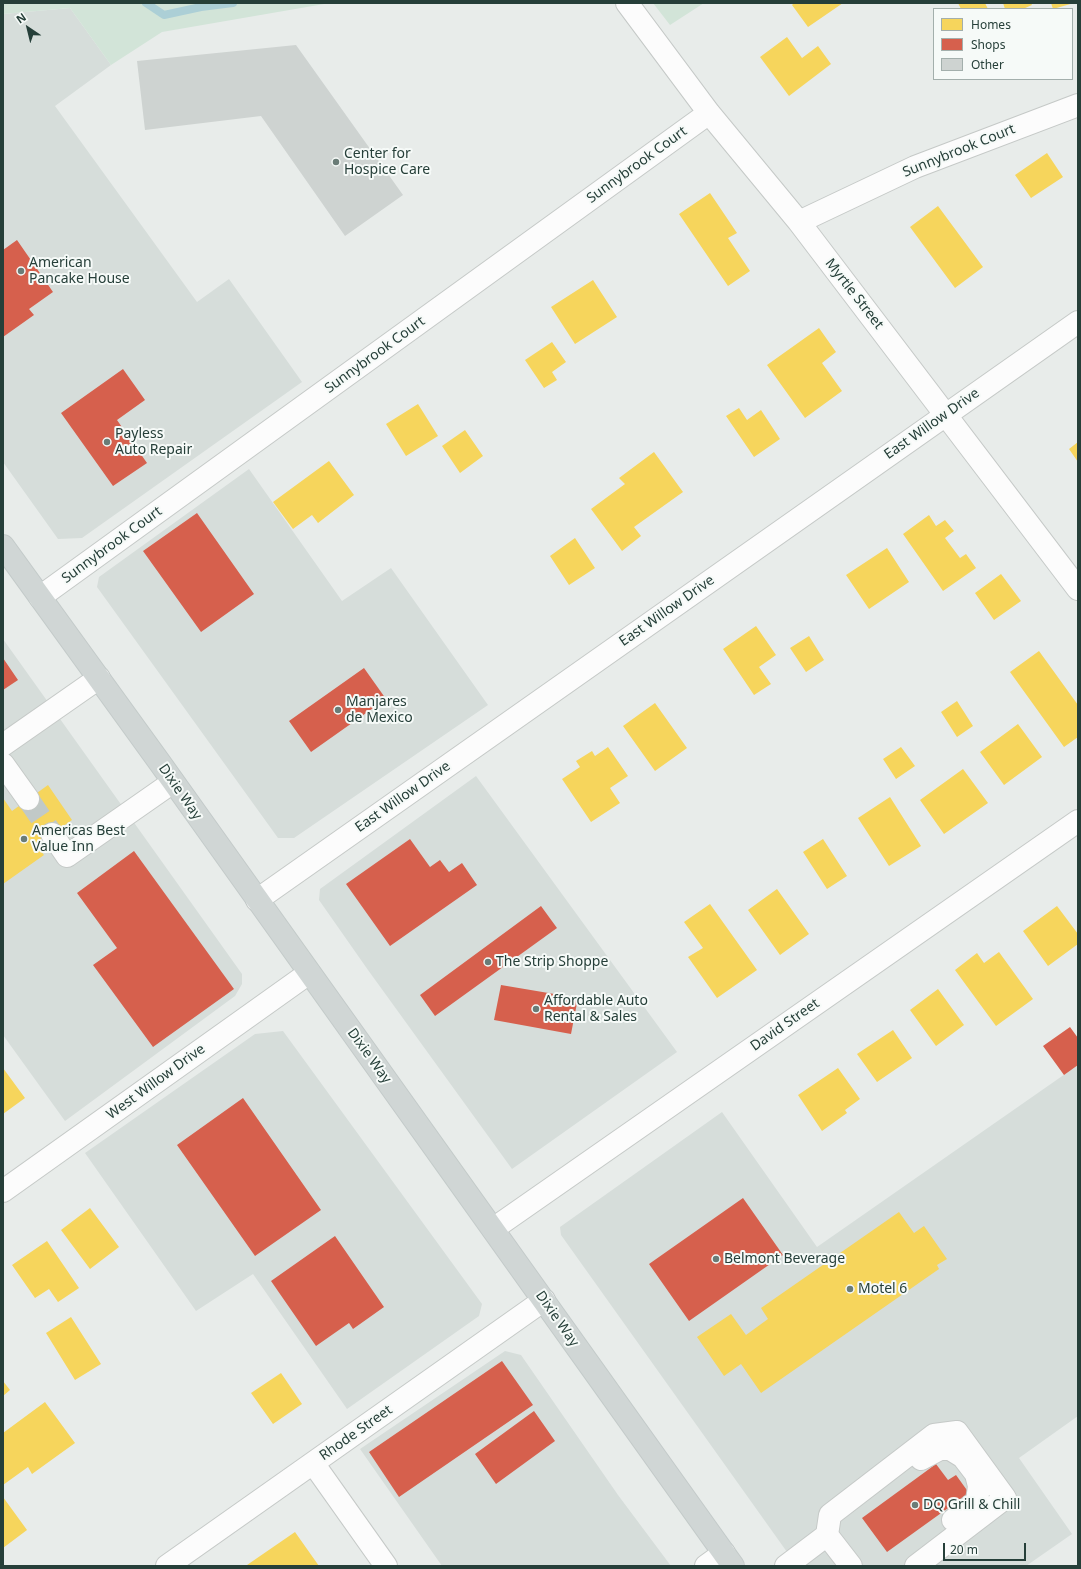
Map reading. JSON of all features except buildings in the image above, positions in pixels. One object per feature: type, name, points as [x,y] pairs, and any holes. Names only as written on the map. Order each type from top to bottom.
[{"type":"main road","name":"Dixie Way","points":[[3,546],[544,1300],[728,1560]]},
{"type":"street","name":"Myrtle Street","points":[[627,3],[709,113],[798,222],[1078,588]]},
{"type":"street","name":"Sunnybrook Court","points":[[798,222],[915,167],[1078,105]]},
{"type":"street","name":"Sunnybrook Court","points":[[40,597],[709,113]]},
{"type":"street","name":"East Willow Drive","points":[[257,900],[1078,322]]},
{"type":"street","points":[[3,745],[98,678]]},
{"type":"street","points":[[3,764],[28,800]]},
{"type":"street","points":[[52,834],[67,856],[173,782]]},
{"type":"street","name":"David Street","points":[[493,1229],[1078,821]]},
{"type":"street","name":"West Willow Drive","points":[[3,1191],[309,972]]},
{"type":"street","name":"Rhode Street","points":[[167,1566],[544,1300]]},
{"type":"street","points":[[786,1566],[827,1535],[830,1514],[934,1436],[957,1432],[1005,1498],[921,1562]]},
{"type":"street","points":[[313,1463],[386,1566]]},
{"type":"street","points":[[827,1535],[851,1566]]},
{"type":"street","points":[[706,1566],[728,1560]]},
{"type":"shaded area","points":[[70,8],[111,65],[55,106],[197,302],[229,279],[302,382],[82,538],[58,539],[3,462],[3,14]]},
{"type":"shaded area","points":[[249,469],[342,601],[391,568],[488,705],[294,838],[278,838],[97,587],[99,577]]},
{"type":"shaded area","points":[[3,639],[242,974],[242,984],[235,996],[65,1121],[3,1035]]},
{"type":"shaded area","points":[[476,776],[677,1052],[512,1169],[319,900],[320,889]]},
{"type":"shaded area","points":[[283,1031],[482,1304],[479,1316],[347,1409],[253,1274],[196,1311],[85,1153],[255,1034]]},
{"type":"shaded area","points":[[1078,1065],[1078,1416],[1019,1458],[1072,1534],[1026,1566],[797,1566],[561,1235],[560,1227],[722,1112],[817,1247]]},
{"type":"shaded area","points":[[505,1351],[521,1355],[618,1495],[671,1566],[442,1566],[360,1449]]},
{"type":"green space","points":[[3,3],[330,3],[162,32],[111,65],[70,8],[3,14]]},
{"type":"green space","points":[[653,3],[704,3],[670,25]]},
{"type":"waterway","points":[[146,3],[164,15],[201,7],[233,3]]},
{"type":"tunnel","points":[[28,799],[52,834]]},
{"type":"place","name":"Center for Hospice Care","points":[[336,162]]},
{"type":"place","name":"American Pancake House","points":[[21,271]]},
{"type":"place","name":"Payless Auto Repair","points":[[107,442]]},
{"type":"place","name":"Manjares de Mexico","points":[[338,710]]},
{"type":"place","name":"Americas Best Value Inn","points":[[24,839]]},
{"type":"place","name":"The Strip Shoppe","points":[[488,962]]},
{"type":"place","name":"Affordable Auto Rental & Sales","points":[[536,1009]]},
{"type":"place","name":"Belmont Beverage","points":[[716,1259]]},
{"type":"place","name":"Motel 6","points":[[850,1289]]},
{"type":"place","name":"DQ Grill & Chill","points":[[915,1505]]}]
